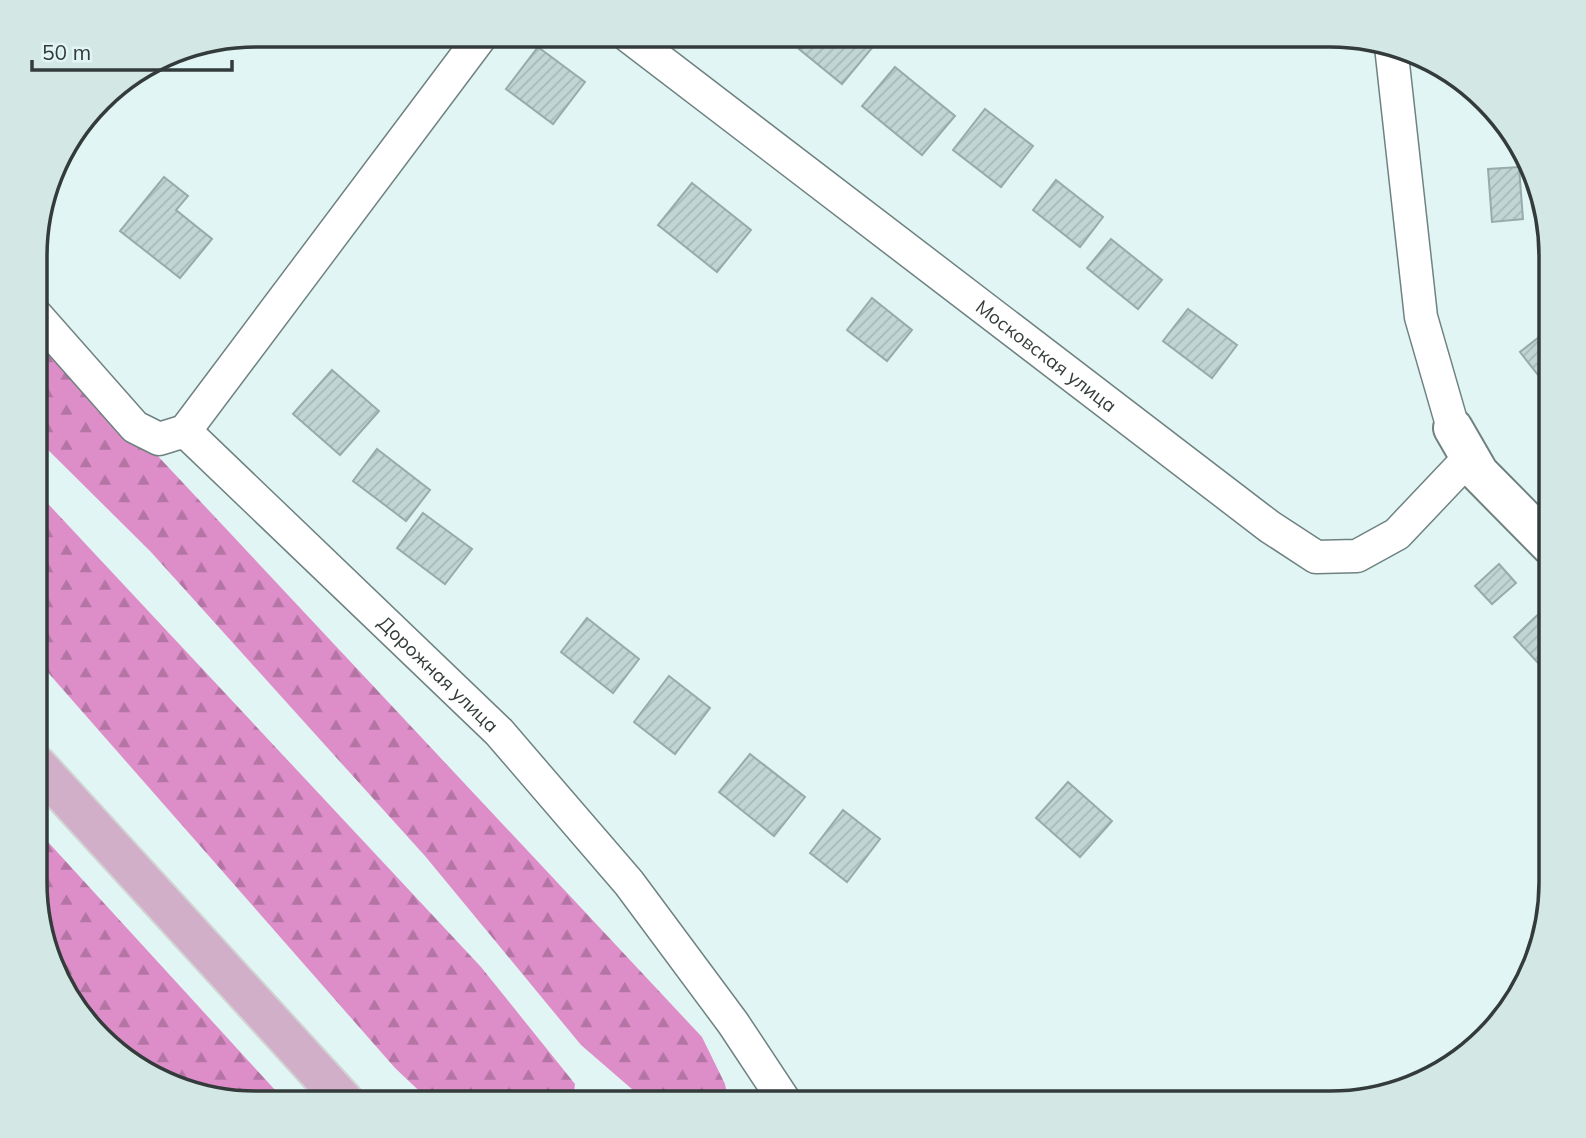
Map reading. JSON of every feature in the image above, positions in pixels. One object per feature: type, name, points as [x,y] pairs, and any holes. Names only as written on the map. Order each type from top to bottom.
[{"type":"main road","points":[[48,777],[334,1090]]},
{"type":"street","points":[[47,327],[135,427],[159,439],[185,431],[472,48]]},
{"type":"street","name":"Московская улица","points":[[644,48],[1270,527],[1316,557],[1357,556],[1397,534],[1461,443]]},
{"type":"street","points":[[1392,57],[1421,317],[1461,443],[1479,473],[1538,534]]},
{"type":"street","name":"Дорожная улица","points":[[185,431],[499,732],[629,883],[733,1023],[778,1090]]},
{"type":"green space","points":[[47,338],[702,1037],[726,1090],[633,1090],[581,1045],[425,856],[150,551],[47,449]]},
{"type":"green space","points":[[47,503],[481,967],[575,1084],[574,1090],[418,1090],[395,1068],[48,672]]},
{"type":"green space","points":[[48,842],[275,1090],[215,1087],[189,1080],[152,1063],[108,1030],[82,998],[63,962],[54,936],[48,896]]},
{"type":"building","points":[[537,48],[585,82],[553,124],[506,89]]},
{"type":"building","points":[[800,48],[872,48],[842,84]]},
{"type":"building","points":[[895,67],[955,116],[922,155],[862,106]]},
{"type":"building","points":[[985,109],[1033,146],[1001,187],[953,150]]},
{"type":"building","points":[[1519,167],[1523,219],[1492,222],[1488,169]]},
{"type":"building","points":[[164,177],[188,196],[176,210],[212,239],[180,278],[120,231]]},
{"type":"building","points":[[1056,180],[1103,217],[1080,247],[1033,210]]},
{"type":"building","points":[[692,183],[751,230],[717,272],[658,225]]},
{"type":"building","points":[[1111,239],[1162,280],[1138,309],[1087,268]]},
{"type":"building","points":[[872,298],[912,330],[887,361],[847,330]]},
{"type":"building","points":[[1188,309],[1237,345],[1212,378],[1163,341]]},
{"type":"building","points":[[1538,338],[1538,375],[1520,352]]},
{"type":"building","points":[[332,370],[379,411],[340,455],[293,414]]},
{"type":"building","points":[[377,449],[430,490],[406,521],[353,481]]},
{"type":"building","points":[[423,513],[472,549],[445,584],[397,548]]},
{"type":"building","points":[[1499,564],[1516,583],[1492,604],[1475,586]]},
{"type":"building","points":[[1538,615],[1538,663],[1514,637]]},
{"type":"building","points":[[587,618],[639,659],[613,693],[561,652]]},
{"type":"building","points":[[669,676],[710,708],[675,754],[634,722]]},
{"type":"building","points":[[750,754],[805,797],[774,836],[719,792]]},
{"type":"building","points":[[1068,782],[1112,821],[1080,857],[1036,818]]},
{"type":"building","points":[[843,810],[880,839],[847,882],[810,853]]}]
